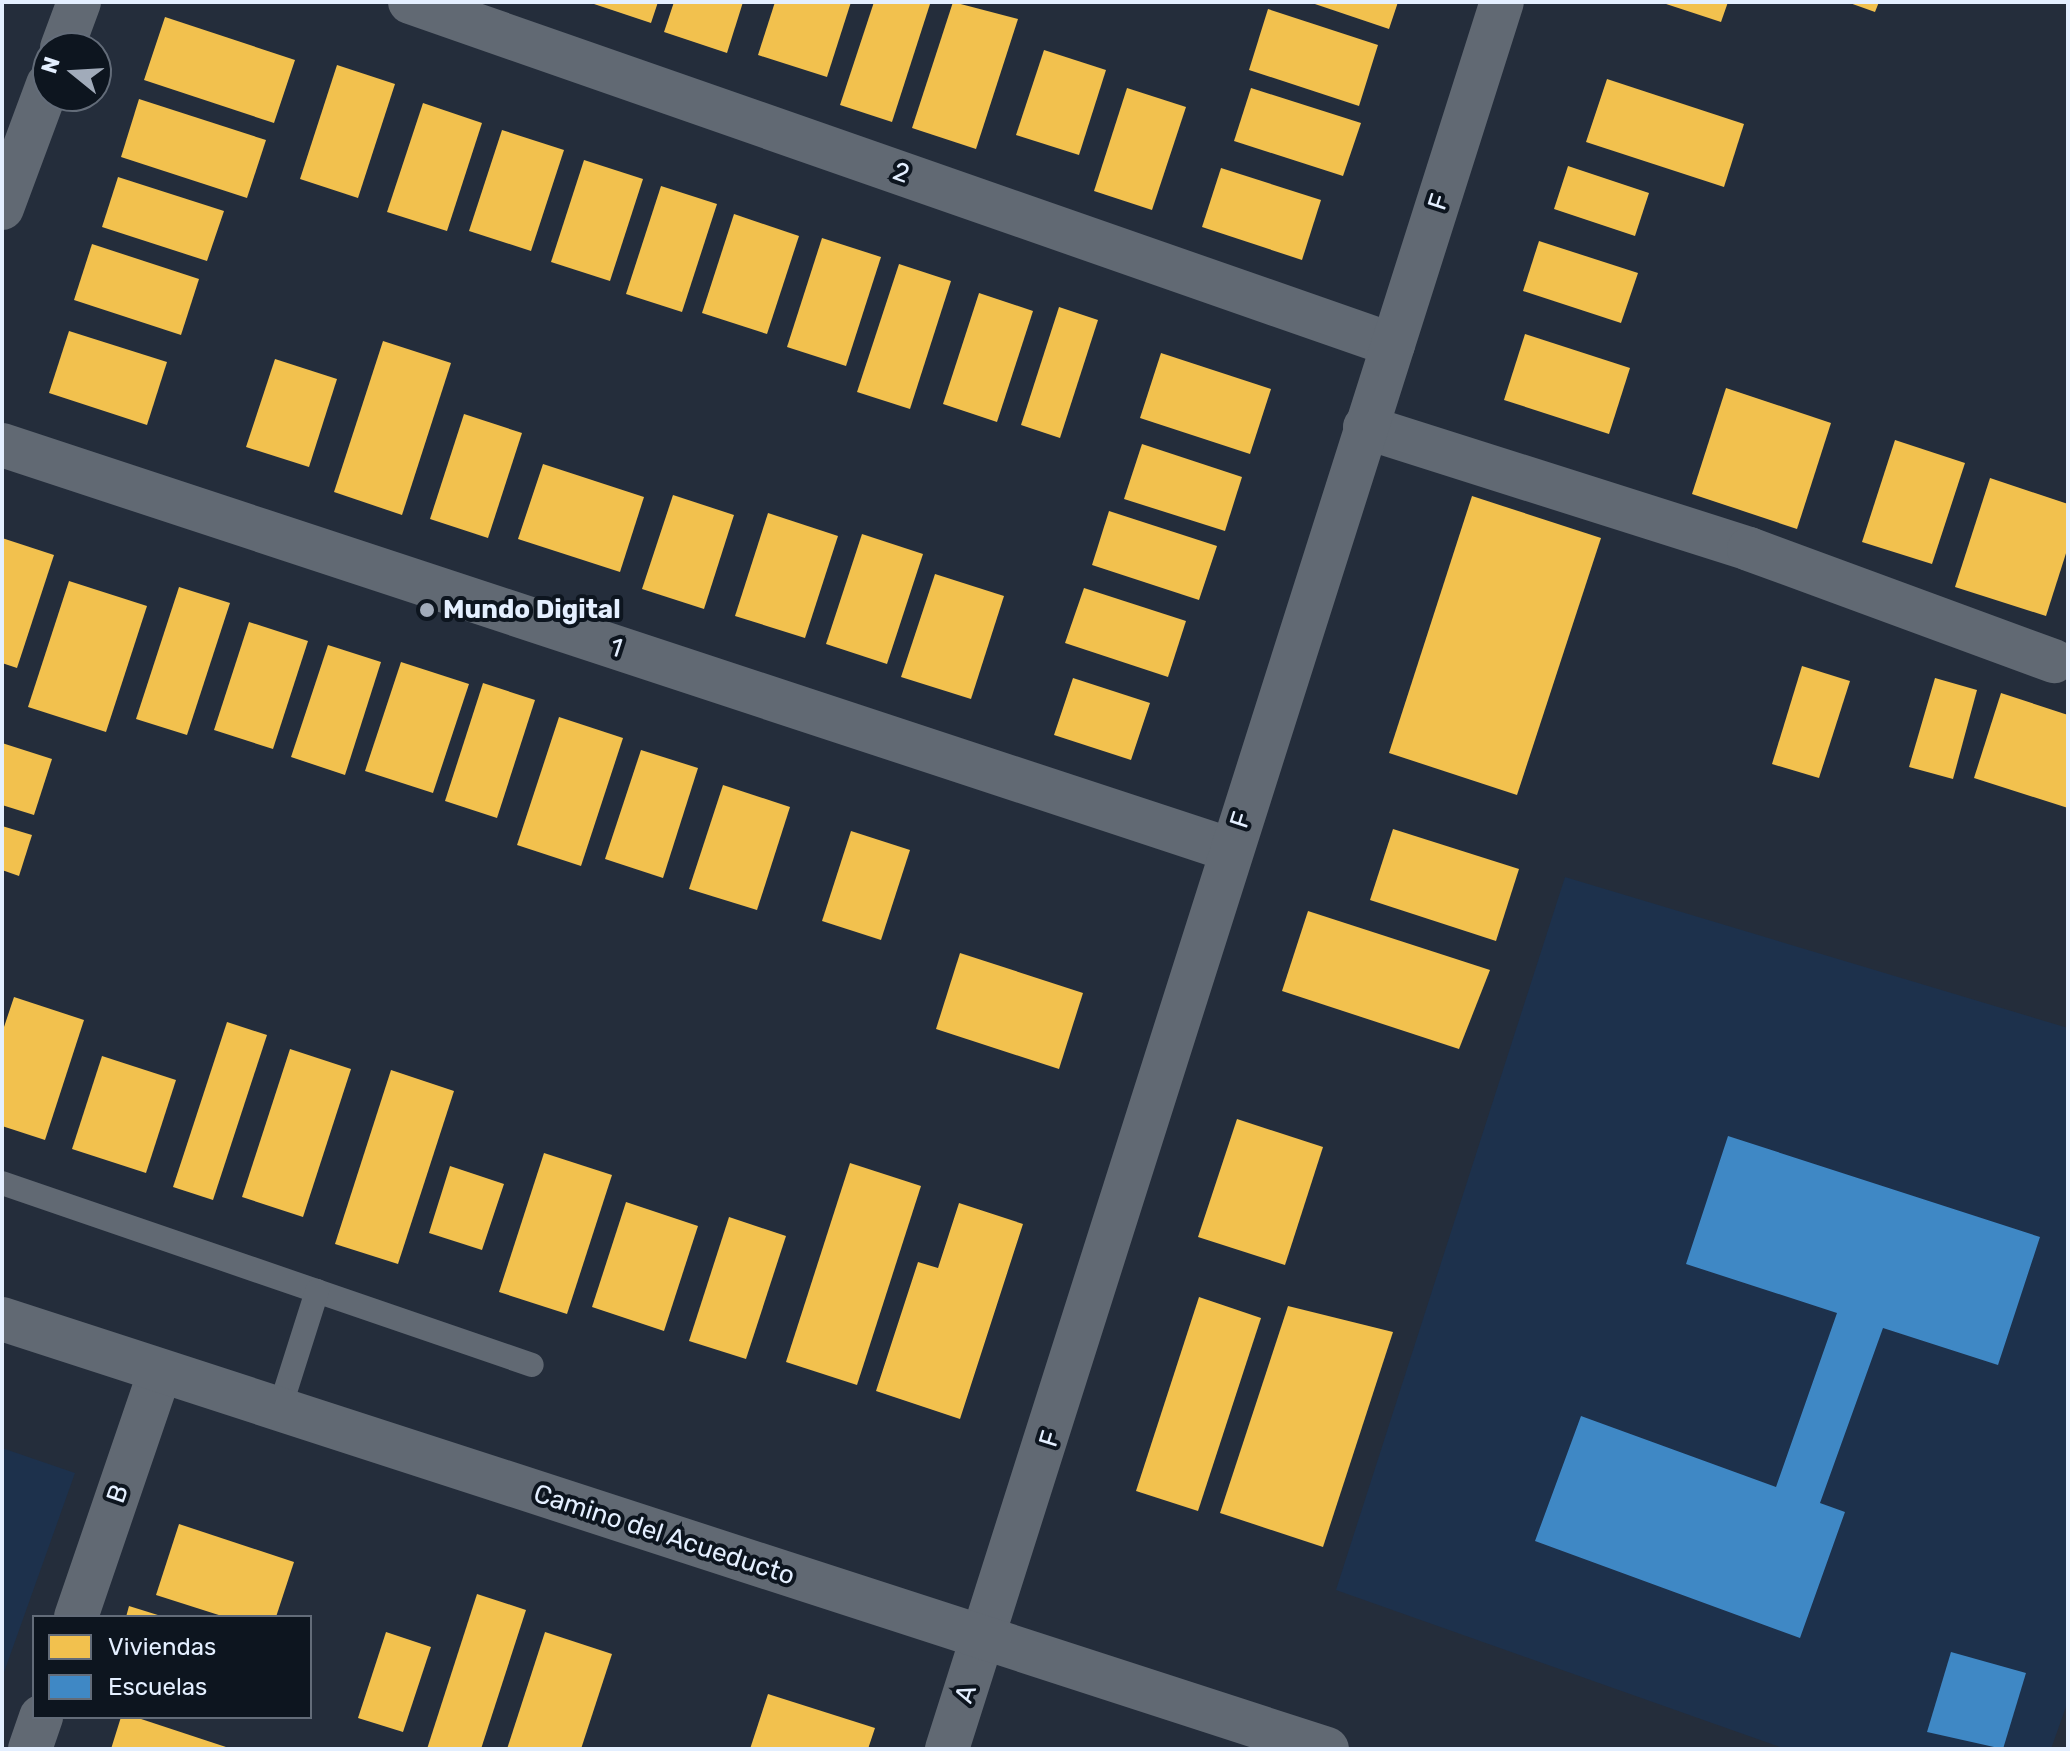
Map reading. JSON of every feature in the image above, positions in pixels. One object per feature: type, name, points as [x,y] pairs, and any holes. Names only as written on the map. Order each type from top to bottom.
[{"type":"street","points":[[68,32],[79,2]]},
{"type":"street","name":"2","points":[[410,2],[1393,345]]},
{"type":"street","name":"F","points":[[985,1639],[1231,850],[1502,2]]},
{"type":"street","points":[[2,208],[38,112]]},
{"type":"street","points":[[1365,427],[1749,549],[2054,661]]},
{"type":"street","name":"1","points":[[2,445],[1231,850]]},
{"type":"street","name":"Camino del Acueducto","points":[[2,1319],[1327,1749]]},
{"type":"street","name":"B","points":[[77,1615],[160,1372]]},
{"type":"street","name":"A","points":[[947,1749],[985,1639]]},
{"type":"street","points":[[30,1749],[40,1719]]},
{"type":"lane","points":[[2,1183],[532,1365]]},
{"type":"lane","points":[[279,1411],[317,1291]]},
{"type":"shaded area","points":[[1565,877],[2068,1028],[2068,1701],[2051,1749],[1786,1749],[1336,1590]]},
{"type":"shaded area","points":[[2,1448],[75,1473],[2,1678]]},
{"type":"building: Viviendas","points":[[588,2],[658,2],[651,23]]},
{"type":"building: Viviendas","points":[[674,2],[743,2],[727,53],[664,32]]},
{"type":"building: Viviendas","points":[[775,2],[851,2],[827,77],[758,55]]},
{"type":"building: Viviendas","points":[[874,2],[930,4],[892,122],[840,105]]},
{"type":"building: Viviendas","points":[[953,2],[1018,19],[976,149],[912,128]]},
{"type":"building: Viviendas","points":[[1309,2],[1398,2],[1389,29]]},
{"type":"building: Viviendas","points":[[1660,2],[1728,2],[1721,22]]},
{"type":"building: Viviendas","points":[[1847,2],[1879,2],[1875,12]]},
{"type":"building: Viviendas","points":[[1268,9],[1378,45],[1359,106],[1249,70]]},
{"type":"building: Viviendas","points":[[165,17],[295,60],[274,123],[144,80]]},
{"type":"building: Viviendas","points":[[1044,50],[1106,70],[1079,155],[1016,135]]},
{"type":"building: Viviendas","points":[[337,65],[395,84],[358,198],[300,179]]},
{"type":"building: Viviendas","points":[[1607,79],[1744,124],[1724,187],[1586,142]]},
{"type":"building: Viviendas","points":[[1127,88],[1186,107],[1152,210],[1094,191]]},
{"type":"building: Viviendas","points":[[1251,88],[1361,123],[1343,176],[1234,141]]},
{"type":"building: Viviendas","points":[[139,99],[266,140],[247,198],[121,157]]},
{"type":"building: Viviendas","points":[[423,103],[482,123],[447,231],[387,212]]},
{"type":"building: Viviendas","points":[[502,130],[564,150],[531,251],[469,231]]},
{"type":"building: Viviendas","points":[[584,160],[643,179],[610,281],[551,262]]},
{"type":"building: Viviendas","points":[[1568,166],[1649,193],[1635,236],[1554,209]]},
{"type":"building: Viviendas","points":[[1221,168],[1321,200],[1302,260],[1202,227]]},
{"type":"building: Viviendas","points":[[118,177],[224,211],[207,261],[102,227]]},
{"type":"building: Viviendas","points":[[661,186],[717,204],[682,312],[626,294]]},
{"type":"building: Viviendas","points":[[734,214],[799,236],[767,334],[702,313]]},
{"type":"building: Viviendas","points":[[822,238],[881,257],[846,366],[787,347]]},
{"type":"building: Viviendas","points":[[1539,241],[1638,273],[1621,323],[1523,291]]},
{"type":"building: Viviendas","points":[[92,244],[199,279],[181,335],[74,300]]},
{"type":"building: Viviendas","points":[[899,264],[951,281],[910,409],[857,392]]},
{"type":"building: Viviendas","points":[[979,293],[1033,311],[997,422],[943,404]]},
{"type":"building: Viviendas","points":[[1059,307],[1098,320],[1060,438],[1021,425]]},
{"type":"building: Viviendas","points":[[69,331],[167,362],[147,425],[49,393]]},
{"type":"building: Viviendas","points":[[1525,334],[1630,368],[1609,434],[1504,400]]},
{"type":"building: Viviendas","points":[[383,341],[451,363],[402,515],[334,492]]},
{"type":"building: Viviendas","points":[[1161,353],[1271,389],[1250,454],[1140,418]]},
{"type":"building: Viviendas","points":[[275,359],[337,379],[309,467],[246,447]]},
{"type":"building: Viviendas","points":[[1726,388],[1831,423],[1797,529],[1692,494]]},
{"type":"building: Viviendas","points":[[464,414],[522,433],[488,538],[430,519]]},
{"type":"building: Viviendas","points":[[1895,440],[1965,463],[1932,564],[1862,542]]},
{"type":"building: Viviendas","points":[[1142,444],[1242,477],[1225,531],[1124,499]]},
{"type":"building: Viviendas","points":[[543,464],[644,497],[620,572],[518,539]]},
{"type":"building: Viviendas","points":[[1990,478],[2068,504],[2068,547],[2046,616],[1955,587]]},
{"type":"building: Viviendas","points":[[673,495],[734,515],[704,609],[642,589]]},
{"type":"building: Viviendas","points":[[1472,496],[1601,538],[1517,795],[1389,753]]},
{"type":"building: Viviendas","points":[[1109,511],[1217,546],[1199,600],[1092,565]]},
{"type":"building: Viviendas","points":[[768,513],[838,536],[805,638],[735,616]]},
{"type":"building: Viviendas","points":[[862,534],[923,554],[887,664],[826,644]]},
{"type":"building: Viviendas","points":[[2,538],[54,555],[17,668],[2,663]]},
{"type":"building: Viviendas","points":[[935,574],[1004,596],[971,699],[901,677]]},
{"type":"building: Viviendas","points":[[69,581],[147,606],[106,732],[28,707]]},
{"type":"building: Viviendas","points":[[179,587],[230,603],[187,735],[136,719]]},
{"type":"building: Viviendas","points":[[1084,588],[1186,621],[1168,677],[1065,643]]},
{"type":"building: Viviendas","points":[[249,622],[308,641],[273,749],[214,730]]},
{"type":"building: Viviendas","points":[[328,645],[381,662],[345,775],[291,757]]},
{"type":"building: Viviendas","points":[[401,662],[469,684],[433,793],[365,771]]},
{"type":"building: Viviendas","points":[[1802,666],[1850,681],[1819,778],[1772,764]]},
{"type":"building: Viviendas","points":[[1073,678],[1150,703],[1131,760],[1054,735]]},
{"type":"building: Viviendas","points":[[1935,678],[1977,690],[1953,779],[1909,767]]},
{"type":"building: Viviendas","points":[[483,683],[535,700],[497,818],[445,801]]},
{"type":"building: Viviendas","points":[[2001,693],[2068,715],[2068,808],[1974,778]]},
{"type":"building: Viviendas","points":[[559,717],[623,738],[581,866],[517,845]]},
{"type":"building: Viviendas","points":[[2,743],[52,759],[34,815],[2,805]]},
{"type":"building: Viviendas","points":[[641,750],[698,768],[663,878],[605,859]]},
{"type":"building: Viviendas","points":[[723,785],[790,807],[757,910],[689,889]]},
{"type":"building: Viviendas","points":[[2,826],[32,835],[19,876],[2,870]]},
{"type":"building: Viviendas","points":[[1393,829],[1519,869],[1496,941],[1370,900]]},
{"type":"building: Viviendas","points":[[851,831],[910,850],[881,940],[822,921]]},
{"type":"building: Viviendas","points":[[1308,911],[1490,970],[1459,1049],[1282,991]]},
{"type":"building: Viviendas","points":[[960,953],[1083,993],[1059,1069],[936,1029]]},
{"type":"building: Viviendas","points":[[14,997],[84,1020],[45,1140],[2,1126],[2,1033]]},
{"type":"building: Viviendas","points":[[227,1022],[267,1035],[213,1200],[173,1187]]},
{"type":"building: Viviendas","points":[[290,1049],[351,1069],[303,1217],[242,1197]]},
{"type":"building: Viviendas","points":[[102,1056],[176,1080],[146,1173],[72,1149]]},
{"type":"building: Viviendas","points":[[391,1070],[454,1091],[398,1264],[335,1244]]},
{"type":"building: Viviendas","points":[[1237,1119],[1323,1147],[1285,1265],[1198,1237]]},
{"type":"building: Viviendas","points":[[544,1153],[612,1175],[567,1314],[499,1292]]},
{"type":"building: Viviendas","points":[[850,1163],[921,1186],[857,1385],[786,1362]]},
{"type":"building: Viviendas","points":[[450,1166],[504,1184],[482,1250],[429,1233]]},
{"type":"building: Viviendas","points":[[626,1202],[698,1226],[664,1331],[592,1307]]},
{"type":"building: Viviendas","points":[[959,1203],[1023,1224],[960,1419],[876,1391],[918,1262],[938,1268]]},
{"type":"building: Viviendas","points":[[729,1217],[786,1236],[746,1359],[689,1341]]},
{"type":"building: Viviendas","points":[[1199,1297],[1261,1318],[1198,1511],[1136,1491]]},
{"type":"building: Viviendas","points":[[1288,1306],[1393,1332],[1323,1547],[1220,1513]]},
{"type":"building: Viviendas","points":[[179,1524],[294,1562],[277,1615],[219,1615],[156,1595]]},
{"type":"building: Viviendas","points":[[477,1594],[526,1610],[481,1749],[427,1749]]},
{"type":"building: Viviendas","points":[[129,1606],[158,1615],[127,1615]]},
{"type":"building: Viviendas","points":[[386,1632],[431,1647],[403,1732],[358,1718]]},
{"type":"building: Viviendas","points":[[545,1632],[612,1654],[581,1749],[507,1749]]},
{"type":"building: Viviendas","points":[[768,1694],[875,1728],[868,1749],[750,1749]]},
{"type":"building: Viviendas","points":[[120,1719],[141,1719],[232,1749],[111,1749]]},
{"type":"building: Escuelas","points":[[1728,1136],[2040,1237],[1998,1365],[1883,1328],[1820,1503],[1845,1512],[1800,1638],[1535,1541],[1581,1416],[1776,1487],[1837,1313],[1686,1264]]},
{"type":"building: Escuelas","points":[[1951,1652],[2026,1673],[2003,1749],[1927,1732]]},
{"type":"place","name":"Mundo Digital","points":[[427,610]]}]
